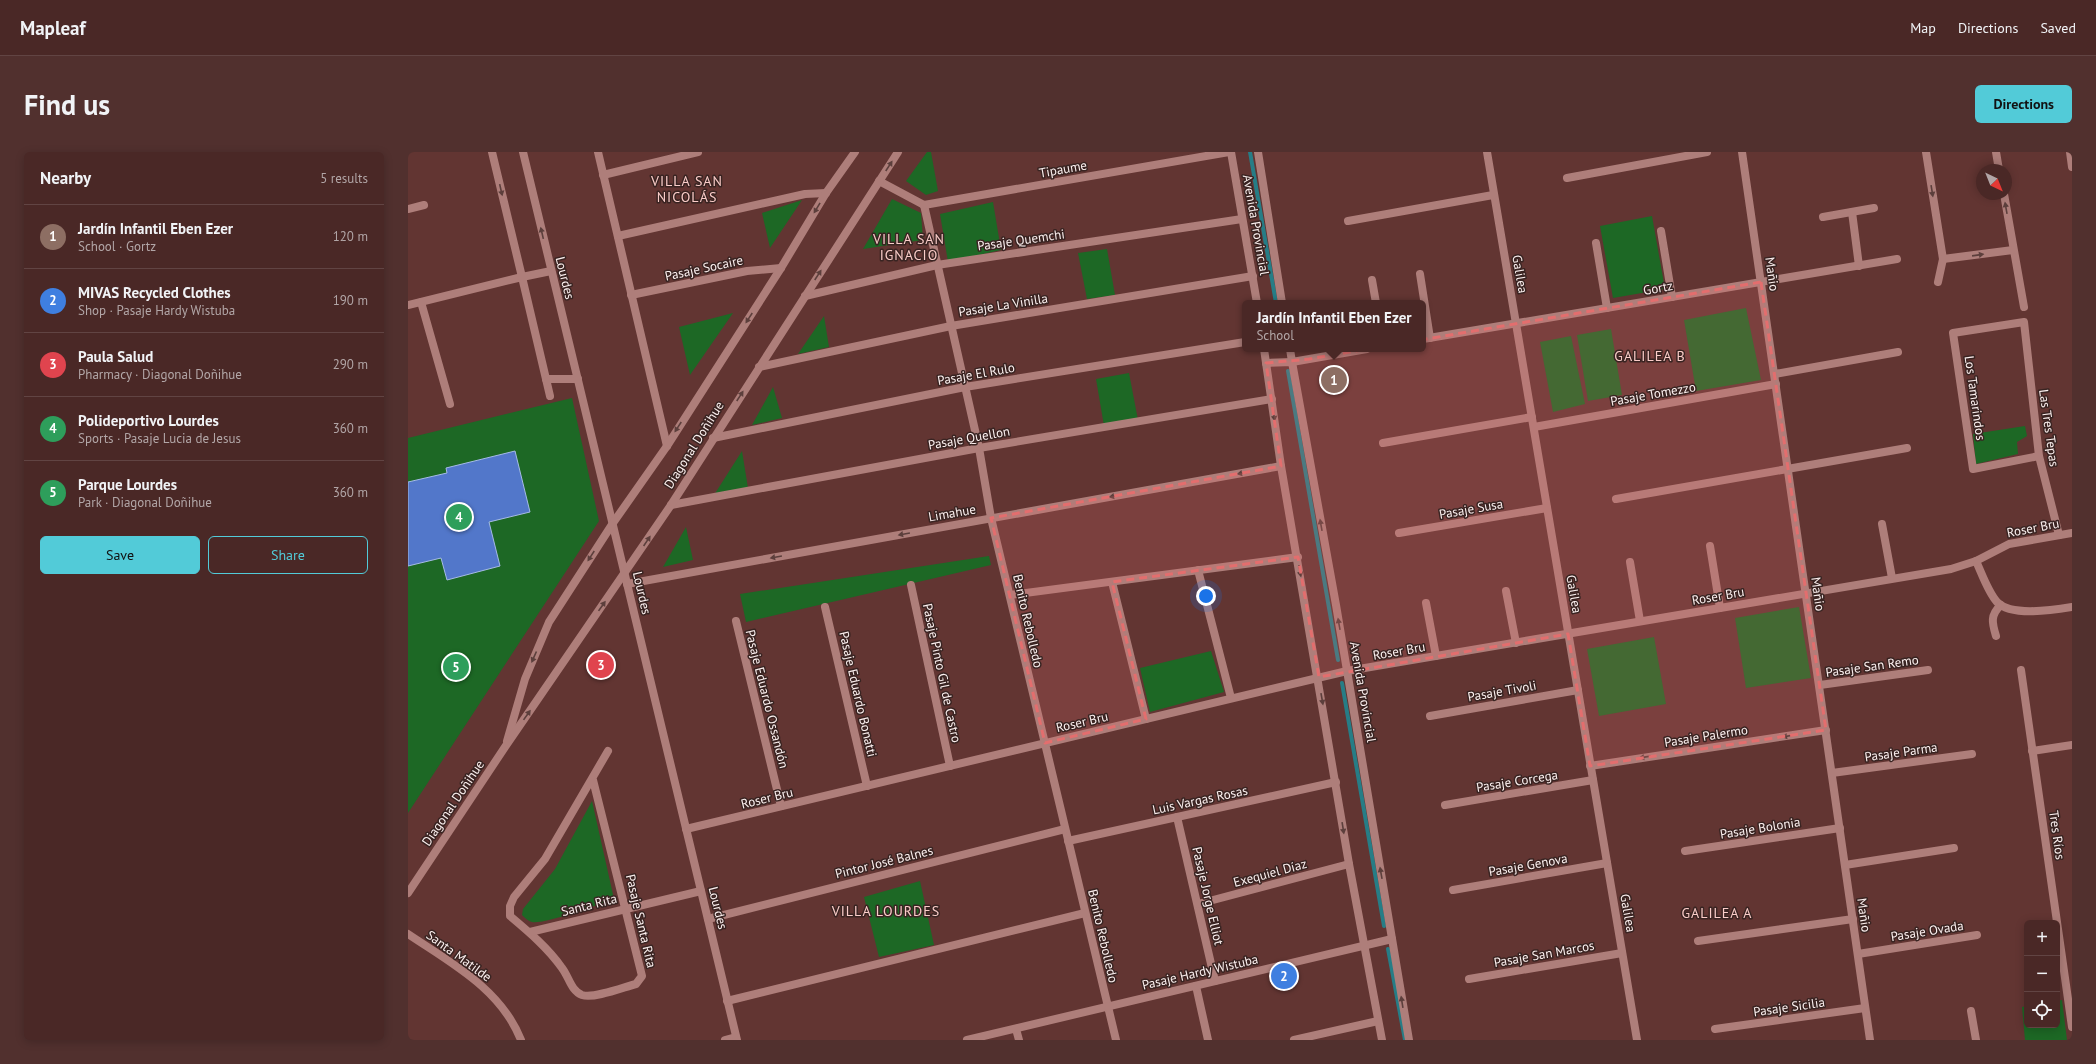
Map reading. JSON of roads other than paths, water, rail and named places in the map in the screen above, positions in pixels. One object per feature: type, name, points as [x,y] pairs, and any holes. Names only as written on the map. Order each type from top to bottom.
[{"type":"street","points":[[492,152],[550,396]]},
{"type":"street","name":"Lourdes","points":[[523,152],[736,1038]]},
{"type":"street","points":[[598,152],[667,446]]},
{"type":"street","points":[[603,175],[698,152]]},
{"type":"street","name":"Diagonal Doñihue","points":[[505,747],[525,679],[549,622],[613,523],[667,446],[782,268],[826,193],[855,152]]},
{"type":"street","name":"Diagonal Doñihue","points":[[408,893],[505,747],[671,505],[898,152]]},
{"type":"street","name":"Tipaume","points":[[924,205],[1230,152]]},
{"type":"street","name":"Avenida Provincial","points":[[1230,152],[1257,300]]},
{"type":"street","name":"Avenida Provincial","points":[[1258,152],[1282,300]]},
{"type":"street","name":"Galilea","points":[[1487,152],[1493,195],[1534,427],[1637,1040]]},
{"type":"street","points":[[1567,178],[1707,152]]},
{"type":"street","name":"Mañio","points":[[1742,152],[1870,1040]]},
{"type":"street","points":[[1926,152],[1943,259],[1938,282]]},
{"type":"street","points":[[1996,152],[1999,164]]},
{"type":"street","points":[[2070,152],[2072,167]]},
{"type":"street","points":[[879,181],[924,205]]},
{"type":"street","points":[[618,236],[806,194],[826,193]]},
{"type":"street","points":[[1348,220],[1493,195]]},
{"type":"street","points":[[2005,200],[2024,307]]},
{"type":"street","points":[[408,209],[424,205]]},
{"type":"street","name":"Benito Rebolledo","points":[[924,205],[979,448],[991,518],[1116,1040]]},
{"type":"street","points":[[1823,217],[1874,208]]},
{"type":"street","points":[[1852,212],[1859,266]]},
{"type":"street","name":"Pasaje Quemchi","points":[[805,296],[937,264],[1242,219]]},
{"type":"street","points":[[1661,231],[1672,297]]},
{"type":"street","points":[[1596,243],[1607,308]]},
{"type":"street","points":[[1943,259],[2013,250]]},
{"type":"street","name":"Gortz","points":[[1427,339],[1897,259]]},
{"type":"street","name":"Pasaje Socaire","points":[[632,295],[747,271],[782,268]]},
{"type":"street","points":[[408,305],[551,271]]},
{"type":"street","points":[[1420,274],[1423,300]]},
{"type":"street","name":"Pasaje La Vinilla","points":[[759,367],[951,326],[1253,276]]},
{"type":"street","points":[[1372,280],[1375,300]]},
{"type":"street","points":[[421,302],[450,404]]},
{"type":"street","name":"Las Tres Tepas","points":[[2024,322],[2039,456],[2059,535]]},
{"type":"street","name":"Los Tamarindos","points":[[2024,322],[1953,333],[1973,469],[2039,456]]},
{"type":"street","name":"Pasaje El Rulo","points":[[713,438],[965,387],[1242,342]]},
{"type":"street","points":[[1264,352],[1281,466],[1298,557],[1349,864],[1382,1040]]},
{"type":"street","name":"Avenida Provincial","points":[[1290,352],[1347,671],[1409,1040]]},
{"type":"street","points":[[1266,363],[1292,362],[1350,352]]},
{"type":"street","points":[[1775,374],[1898,352]]},
{"type":"street","points":[[546,379],[578,379]]},
{"type":"street","name":"Pasaje Tomezzo","points":[[1534,427],[1776,384]]},
{"type":"street","name":"Pasaje Quellon","points":[[671,505],[979,448],[1272,399]]},
{"type":"street","points":[[1383,443],[1532,417]]},
{"type":"street","points":[[1616,499],[1906,448]]},
{"type":"street","name":"Limahue","points":[[627,584],[1281,466]]},
{"type":"street","name":"Pasaje Susa","points":[[1399,533],[1547,508]]},
{"type":"street","points":[[1882,524],[1892,578]]},
{"type":"street","name":"Roser Bru","points":[[686,829],[1318,677],[1516,642],[1951,569],[1976,561],[2009,544],[2072,533]]},
{"type":"street","points":[[1710,546],[1720,608]]},
{"type":"street","points":[[1010,595],[1298,557]]},
{"type":"street","points":[[1976,561],[1994,597],[2001,605],[2036,612],[2072,607]]},
{"type":"street","points":[[1630,562],[1640,622]]},
{"type":"street","points":[[1198,570],[1231,698]]},
{"type":"street","points":[[1112,582],[1146,719]]},
{"type":"street","name":"Pasaje Pinto Gil de Castro","points":[[911,585],[950,766]]},
{"type":"street","points":[[1506,591],[1516,642]]},
{"type":"street","points":[[1426,603],[1436,656]]},
{"type":"street","points":[[1996,636],[1992,618],[1995,610],[2001,605]]},
{"type":"street","name":"Pasaje Eduardo Bonatti","points":[[825,607],[867,786]]},
{"type":"street","name":"Pasaje Eduardo Ossandón","points":[[736,621],[781,806]]},
{"type":"street","name":"Pasaje San Remo","points":[[1820,685],[1928,670]]},
{"type":"street","name":"Tres Ríos","points":[[2021,670],[2072,1027]]},
{"type":"street","name":"Pasaje Tivoli","points":[[1430,716],[1578,690]]},
{"type":"street","name":"Pasaje Palermo","points":[[1590,766],[1826,730]]},
{"type":"street","points":[[2032,751],[2072,745]]},
{"type":"street","name":"Pasaje Santa Rita","points":[[593,780],[627,908],[642,976],[636,984],[590,996],[582,995],[574,990],[557,961],[530,932],[510,916],[510,906],[514,896],[545,859],[593,780],[608,751]]},
{"type":"street","name":"Pasaje Parma","points":[[1832,773],[1972,754]]},
{"type":"street","name":"Pasaje Corcega","points":[[1445,805],[1593,780]]},
{"type":"street","name":"Luis Vargas Rosas","points":[[1068,841],[1336,782]]},
{"type":"street","name":"Pasaje Jorge Elliot","points":[[1177,817],[1216,981]]},
{"type":"street","name":"Pasaje Bolonia","points":[[1685,851],[1840,828]]},
{"type":"street","name":"Pintor José Balnes","points":[[708,919],[1065,829]]},
{"type":"street","points":[[1845,865],[1954,848]]},
{"type":"street","name":"Pasaje Genova","points":[[1453,890],[1607,863]]},
{"type":"street","name":"Exequiel Díaz","points":[[1198,904],[1349,864]]},
{"type":"street","name":"Santa Rita","points":[[530,932],[701,891]]},
{"type":"street","points":[[727,1001],[1085,913]]},
{"type":"street","points":[[1698,941],[1853,919]]},
{"type":"street","name":"Santa Matilde","points":[[408,934],[458,967],[484,988],[505,1012],[521,1040]]},
{"type":"street","name":"Pasaje Ovada","points":[[1858,954],[1977,935]]},
{"type":"street","name":"Pasaje Hardy Wistuba","points":[[967,1040],[1392,939]]},
{"type":"street","name":"Pasaje San Marcos","points":[[1469,979],[1622,953]]},
{"type":"street","points":[[1196,986],[1208,1040]]},
{"type":"street","name":"Pasaje Sicilia","points":[[1716,1029],[1865,1008]]},
{"type":"street","points":[[1971,1011],[1976,1040]]},
{"type":"street","points":[[1294,1040],[1378,1021]]},
{"type":"street","points":[[1016,1029],[1019,1040]]},
{"type":"street","points":[[725,1040],[736,1038]]},
{"type":"waterway","points":[[1250,152],[1275,300]]},
{"type":"waterway","points":[[1288,371],[1338,660]]},
{"type":"waterway","points":[[1342,683],[1384,926]]},
{"type":"waterway","points":[[1388,949],[1405,1040]]},
{"type":"place","name":"Jardín Infantil Eben Ezer","points":[[1334,380]]},
{"type":"place","name":"Polideportivo Lourdes","points":[[459,517]]},
{"type":"place","name":"Paula Salud","points":[[601,665]]},
{"type":"place","name":"Parque Lourdes","points":[[456,667]]},
{"type":"place","name":"MIVAS Recycled Clothes","points":[[1284,976]]},
{"type":"district","name":"VILLA SAN NICOLÁS","points":[[687,190]]},
{"type":"district","name":"VILLA SAN IGNACIO","points":[[909,248]]},
{"type":"district","name":"GALILEA B","points":[[1650,356]]},
{"type":"district","name":"VILLA LOURDES","points":[[886,911]]},
{"type":"district","name":"GALILEA A","points":[[1717,913]]}]
